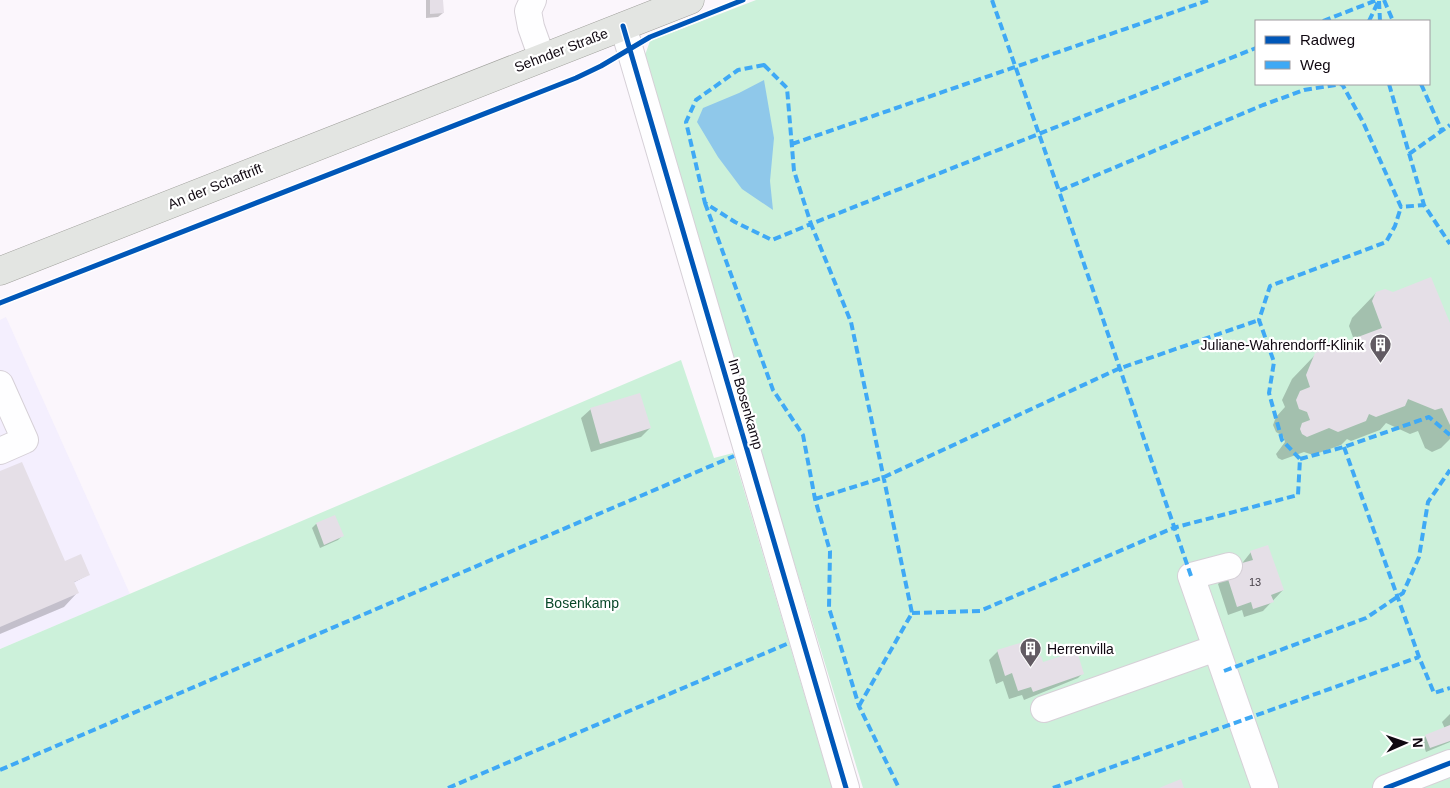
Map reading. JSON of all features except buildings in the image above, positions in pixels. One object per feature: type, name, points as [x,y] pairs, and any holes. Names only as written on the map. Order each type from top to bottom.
[{"type":"main road","name":"Sehnder Straße","points":[[430,101],[690,0]]},
{"type":"main road","name":"An der Schaftrift","points":[[0,271],[430,101]]},
{"type":"street","points":[[533,0],[528,11],[531,27],[542,58]]},
{"type":"street","name":"Im Bosenkamp","points":[[623,26],[846,788]]},
{"type":"street","points":[[0,384],[25,440],[0,450]]},
{"type":"street","points":[[1229,566],[1191,576],[1265,788]]},
{"type":"street","points":[[1044,709],[1216,648]]},
{"type":"street","points":[[1386,788],[1450,763]]},
{"type":"shaded area","points":[[6,317],[130,594],[0,649],[0,320]]},
{"type":"green space","points":[[756,0],[1450,0],[1450,788],[863,788],[644,71],[645,55],[650,41]]},
{"type":"green space","name":"Bosenkamp","points":[[681,360],[714,458],[733,453],[832,788],[0,788],[0,649]]},
{"type":"water","points":[[764,80],[774,138],[770,181],[773,210],[742,189],[718,157],[697,122],[703,108]]},
{"type":"marked path","points":[[992,0],[1059,191]]},
{"type":"marked path","points":[[792,144],[1209,0]]},
{"type":"marked path","points":[[1326,20],[1377,0]]},
{"type":"marked path","points":[[1369,20],[1379,0]]},
{"type":"marked path","points":[[1384,0],[1393,20]]},
{"type":"marked path","points":[[1379,1],[1380,20]]},
{"type":"marked path","points":[[859,706],[912,613],[851,322],[811,224],[1255,48]]},
{"type":"marked path","points":[[764,65],[787,88],[794,171],[811,224],[772,240],[735,222],[705,203],[686,122],[696,100],[738,70],[764,65]]},
{"type":"marked path","points":[[1191,576],[1059,191],[1263,105],[1304,90],[1336,85]]},
{"type":"marked path","points":[[1343,85],[1363,122],[1401,207],[1424,205],[1450,244]]},
{"type":"marked path","points":[[1389,85],[1424,205]]},
{"type":"marked path","points":[[1421,85],[1442,131]]},
{"type":"marked path","points":[[1409,154],[1450,125]]},
{"type":"marked path","points":[[705,203],[773,390],[803,435],[815,499],[830,551],[829,608],[859,706],[899,788]]},
{"type":"marked path","points":[[912,613],[980,611],[1173,528],[1298,495],[1300,459],[1282,440],[1269,393],[1274,362],[1259,320],[1270,286],[1386,242],[1395,226],[1401,207]]},
{"type":"marked path","points":[[815,499],[882,478],[1118,369],[1259,320]]},
{"type":"marked path","points":[[1300,459],[1344,447],[1429,417],[1450,435]]},
{"type":"marked path","points":[[1344,447],[1419,657],[1434,693],[1450,688]]},
{"type":"marked path","points":[[0,770],[734,456]]},
{"type":"marked path","points":[[1224,671],[1366,618],[1403,593],[1419,557],[1428,502],[1450,470]]},
{"type":"marked path","points":[[448,788],[789,643]]},
{"type":"marked path","points":[[1053,788],[1419,657]]},
{"type":"cycle path","points":[[0,303],[576,78],[601,66],[650,37],[743,0]]},
{"type":"cycle path","points":[[623,26],[846,788]]},
{"type":"cycle path","points":[[1386,788],[1450,763]]},
{"type":"place","name":"Juliane-Wahrendorff-Klinik","points":[[1380,364]]},
{"type":"place","name":"Herrenvilla","points":[[1031,668]]}]
